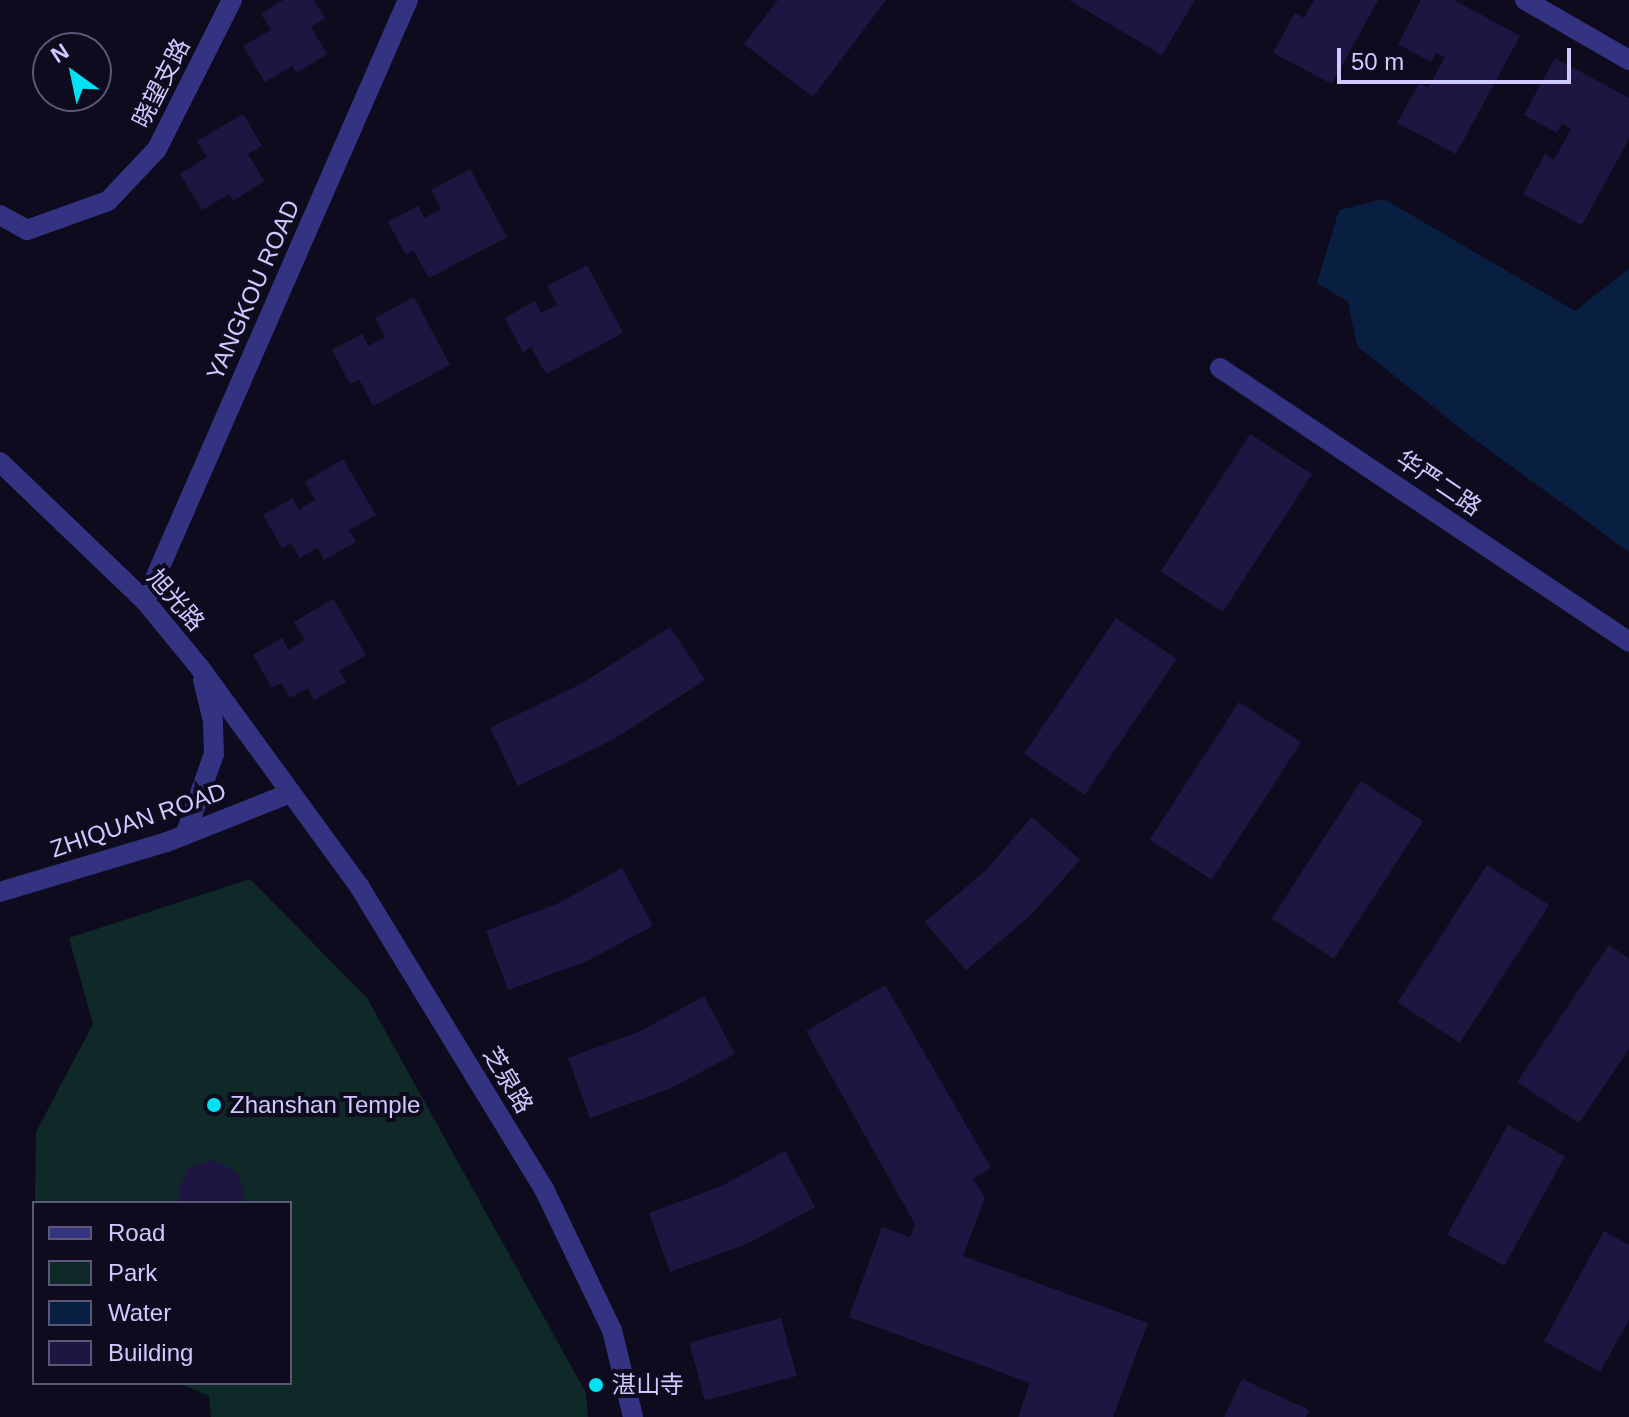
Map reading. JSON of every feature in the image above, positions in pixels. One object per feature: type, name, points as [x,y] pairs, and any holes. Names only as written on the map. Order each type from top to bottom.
[{"type":"street","name":"晓望支路","points":[[0,215],[27,230],[108,201],[157,149],[232,0]]},
{"type":"street","name":"YANGKOU ROAD","points":[[145,601],[408,0]]},
{"type":"street","points":[[1525,0],[1629,60]]},
{"type":"street","name":"华严二路","points":[[1220,368],[1629,642]]},
{"type":"street","name":"旭光路","points":[[0,462],[145,601],[200,668],[291,793]]},
{"type":"street","points":[[185,835],[214,754],[213,721],[200,668]]},
{"type":"street","name":"ZHIQUAN ROAD","points":[[0,892],[185,835],[291,793]]},
{"type":"street","name":"芝泉路","points":[[291,793],[359,886],[544,1189],[612,1330],[633,1417]]},
{"type":"green space","name":"Zhanshan Temple","points":[[250,879],[367,998],[586,1393],[588,1417],[211,1417],[209,1396],[184,1385],[292,1385],[292,1201],[35,1201],[36,1132],[93,1024],[69,938]]},
{"type":"water","points":[[1384,199],[1575,311],[1629,269],[1629,552],[1470,436],[1357,346],[1348,302],[1317,283],[1339,210]]},
{"type":"building","points":[[283,0],[314,0],[325,18],[311,27],[327,54],[296,73],[292,66],[265,82],[243,46],[271,30],[261,14]]},
{"type":"building","points":[[778,0],[886,0],[813,97],[744,44]]},
{"type":"building","points":[[1069,0],[1195,0],[1162,55]]},
{"type":"building","points":[[1314,0],[1378,0],[1332,84],[1273,53],[1295,13],[1304,18]]},
{"type":"building","points":[[1421,0],[1454,0],[1520,36],[1456,154],[1397,123],[1419,83],[1428,88],[1445,57],[1436,53],[1431,62],[1398,44]]},
{"type":"building","points":[[1555,58],[1629,98],[1629,139],[1582,225],[1523,194],[1545,154],[1554,160],[1571,129],[1562,124],[1557,133],[1524,115]]},
{"type":"building","points":[[243,114],[262,146],[248,154],[264,181],[233,201],[229,194],[202,210],[180,174],[207,157],[197,141]]},
{"type":"building","points":[[470,169],[507,237],[429,278],[414,251],[406,255],[388,222],[418,206],[425,218],[441,209],[431,190]]},
{"type":"building","points":[[587,265],[623,333],[546,374],[531,347],[523,352],[505,318],[535,301],[541,313],[558,305],[547,286]]},
{"type":"building","points":[[414,297],[450,365],[373,406],[359,379],[350,384],[332,350],[362,334],[369,346],[385,337],[375,318]]},
{"type":"building","points":[[1250,434],[1312,474],[1223,612],[1161,572]]},
{"type":"building","points":[[343,459],[376,515],[349,530],[356,542],[324,560],[317,548],[300,558],[291,543],[282,548],[263,515],[293,498],[299,510],[315,500],[305,482]]},
{"type":"building","points":[[333,599],[366,655],[339,671],[346,682],[314,700],[308,688],[290,698],[281,683],[272,688],[253,655],[282,638],[289,650],[305,640],[294,622]]},
{"type":"building","points":[[1116,618],[1177,659],[1085,795],[1024,754]]},
{"type":"building","points":[[670,627],[705,680],[614,739],[518,786],[490,728],[581,684]]},
{"type":"building","points":[[1239,702],[1301,742],[1212,880],[1150,840]]},
{"type":"building","points":[[1361,781],[1423,821],[1334,959],[1272,919]]},
{"type":"building","points":[[1032,817],[1080,860],[1030,916],[966,970],[925,922],[985,871]]},
{"type":"building","points":[[1487,865],[1549,905],[1460,1043],[1398,1003]]},
{"type":"building","points":[[622,868],[653,926],[587,961],[508,990],[486,931],[559,903]]},
{"type":"building","points":[[1609,945],[1629,959],[1629,1049],[1579,1123],[1517,1082]]},
{"type":"building","points":[[885,985],[991,1168],[973,1179],[985,1197],[963,1256],[1148,1323],[1113,1417],[1018,1417],[1030,1383],[849,1317],[882,1227],[910,1237],[915,1224],[806,1031]]},
{"type":"building","points":[[704,996],[735,1054],[669,1089],[590,1118],[568,1058],[641,1031]]},
{"type":"building","points":[[1508,1125],[1565,1157],[1504,1266],[1447,1234]]},
{"type":"building","points":[[785,1151],[815,1207],[749,1243],[670,1272],[649,1213],[722,1186]]},
{"type":"building","points":[[214,1160],[237,1172],[245,1197],[243,1201],[180,1201],[177,1191],[189,1167]]},
{"type":"building","points":[[1604,1231],[1629,1245],[1629,1320],[1600,1372],[1544,1341]]},
{"type":"building","points":[[781,1318],[797,1376],[705,1401],[689,1343]]},
{"type":"building","points":[[1242,1379],[1309,1410],[1306,1417],[1224,1417]]},
{"type":"place","name":"Zhanshan Temple","points":[[214,1105]]},
{"type":"place","name":"湛山寺","points":[[596,1385]]}]
